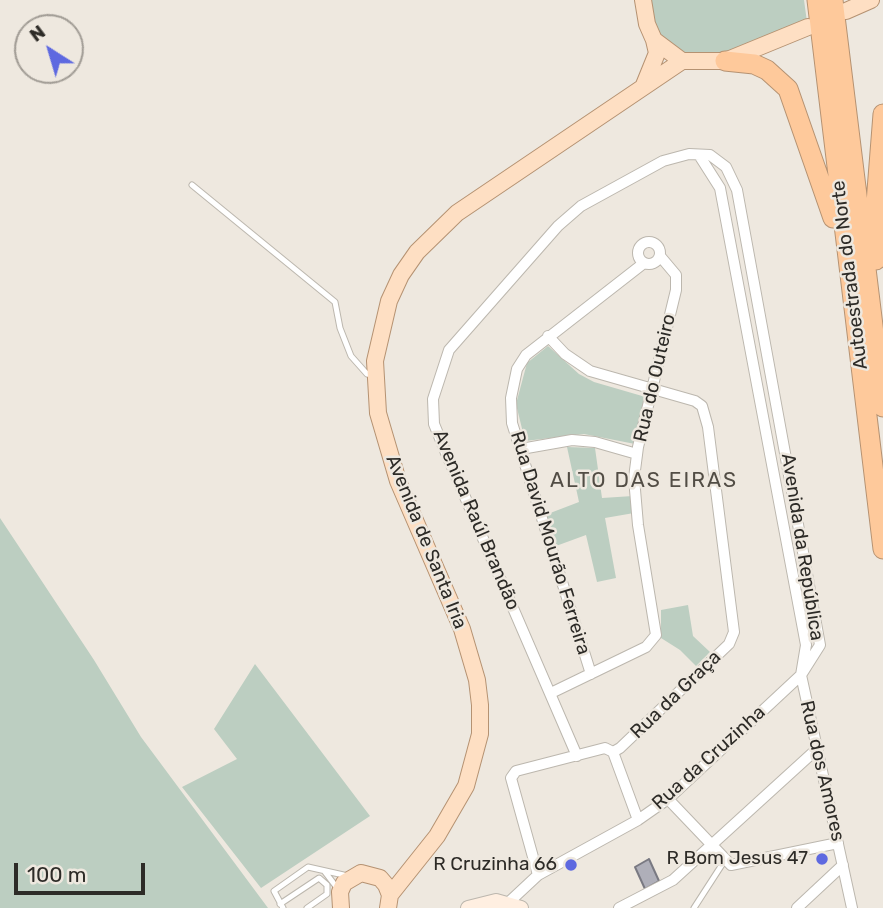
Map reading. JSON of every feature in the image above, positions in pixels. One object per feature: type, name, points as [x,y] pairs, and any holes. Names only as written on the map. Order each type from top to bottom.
[{"type":"highway","name":"Autoestrada do Norte","points":[[817,0],[883,549]]},
{"type":"highway","name":"Autoestrada do Norte","points":[[839,5],[883,407]]},
{"type":"highway","points":[[725,61],[754,64],[767,70],[788,89],[832,211],[854,311]]},
{"type":"highway","points":[[877,355],[883,324],[875,216],[883,114]]},
{"type":"main road","points":[[642,87],[657,53],[647,24],[643,0]]},
{"type":"main road","points":[[839,5],[871,0]]},
{"type":"main road","points":[[654,40],[682,61],[703,64],[725,61],[808,27]]},
{"type":"main road","name":"Avenida de Santa Iria","points":[[389,904],[453,812],[466,786],[480,734],[480,705],[477,680],[462,629],[389,453],[378,412],[375,375],[378,341],[389,301],[401,275],[430,238],[477,198],[682,61]]},
{"type":"main road","name":"Avenida de Santa Iria","points":[[380,878],[407,865],[422,854]]},
{"type":"main road","points":[[338,903],[352,877],[361,873],[380,878],[389,904]]},
{"type":"street","name":"Avenida Raúl Brandão","points":[[577,756],[434,424],[433,399],[449,350],[558,226],[580,206],[663,160],[689,154],[699,155]]},
{"type":"street","name":"Avenida da República","points":[[699,155],[718,160],[733,176],[737,190],[821,637],[817,653],[800,675]]},
{"type":"street","name":"Avenida da República","points":[[699,155],[720,188],[806,645],[800,675]]},
{"type":"street","points":[[645,243],[656,244],[660,256],[655,263],[643,263],[638,254],[645,243]]},
{"type":"street","name":"Rua do Outeiro","points":[[551,693],[646,647],[656,635],[638,525],[634,478],[637,454],[676,290],[676,275],[660,256]]},
{"type":"street","name":"Rua David Mourão Ferreira","points":[[591,674],[511,412],[517,369],[526,355],[643,263]]},
{"type":"street","name":"Rua da Graça","points":[[538,875],[511,778],[516,771],[606,748],[613,752],[729,644],[734,632],[707,417],[695,401],[590,371],[565,354],[548,337]]},
{"type":"street","points":[[765,430],[782,427]]},
{"type":"street","points":[[521,449],[572,440],[595,442],[637,454]]},
{"type":"street","name":"Rua dos Amores","points":[[800,675],[852,908]]},
{"type":"street","name":"Rua da Cruzinha","points":[[514,906],[538,875],[638,820],[668,800],[800,675]]},
{"type":"street","points":[[619,908],[673,880],[818,748]]},
{"type":"street","points":[[613,752],[638,820]]},
{"type":"street","points":[[668,800],[731,866],[838,843]]},
{"type":"street","points":[[797,908],[843,864]]},
{"type":"street","points":[[468,908],[496,901],[514,906]]},
{"type":"lane","points":[[192,185],[275,250],[335,302],[340,328],[351,356],[367,374],[375,375]]},
{"type":"lane","points":[[694,908],[725,860]]},
{"type":"lane","points":[[307,908],[327,894],[327,885],[319,878],[281,906],[274,891],[308,867],[352,877]]},
{"type":"lane","points":[[323,870],[330,875],[338,903]]},
{"type":"green space","points":[[647,0],[804,0],[807,22],[724,56],[685,56],[657,34]]},
{"type":"green space","points":[[548,346],[579,374],[594,382],[649,398],[635,444],[584,434],[525,441],[516,404],[527,363]]},
{"type":"green space","points":[[567,447],[595,448],[602,498],[633,496],[634,513],[605,518],[616,578],[597,582],[586,535],[556,546],[545,515],[579,502]]},
{"type":"green space","points":[[0,518],[94,660],[141,737],[268,908],[0,908]]},
{"type":"green space","points":[[688,605],[693,636],[710,652],[696,666],[680,650],[661,638],[661,610]]},
{"type":"green space","points":[[255,664],[370,816],[261,888],[182,787],[237,759],[214,729]]},
{"type":"building","points":[[649,859],[659,881],[645,889],[635,867]]},
{"type":"place","name":"R Bom Jesus 47","points":[[822,859]]},
{"type":"place","name":"R Cruzinha 66","points":[[571,865]]},
{"type":"district","name":"ALTO DAS EIRAS","points":[[644,481]]}]
